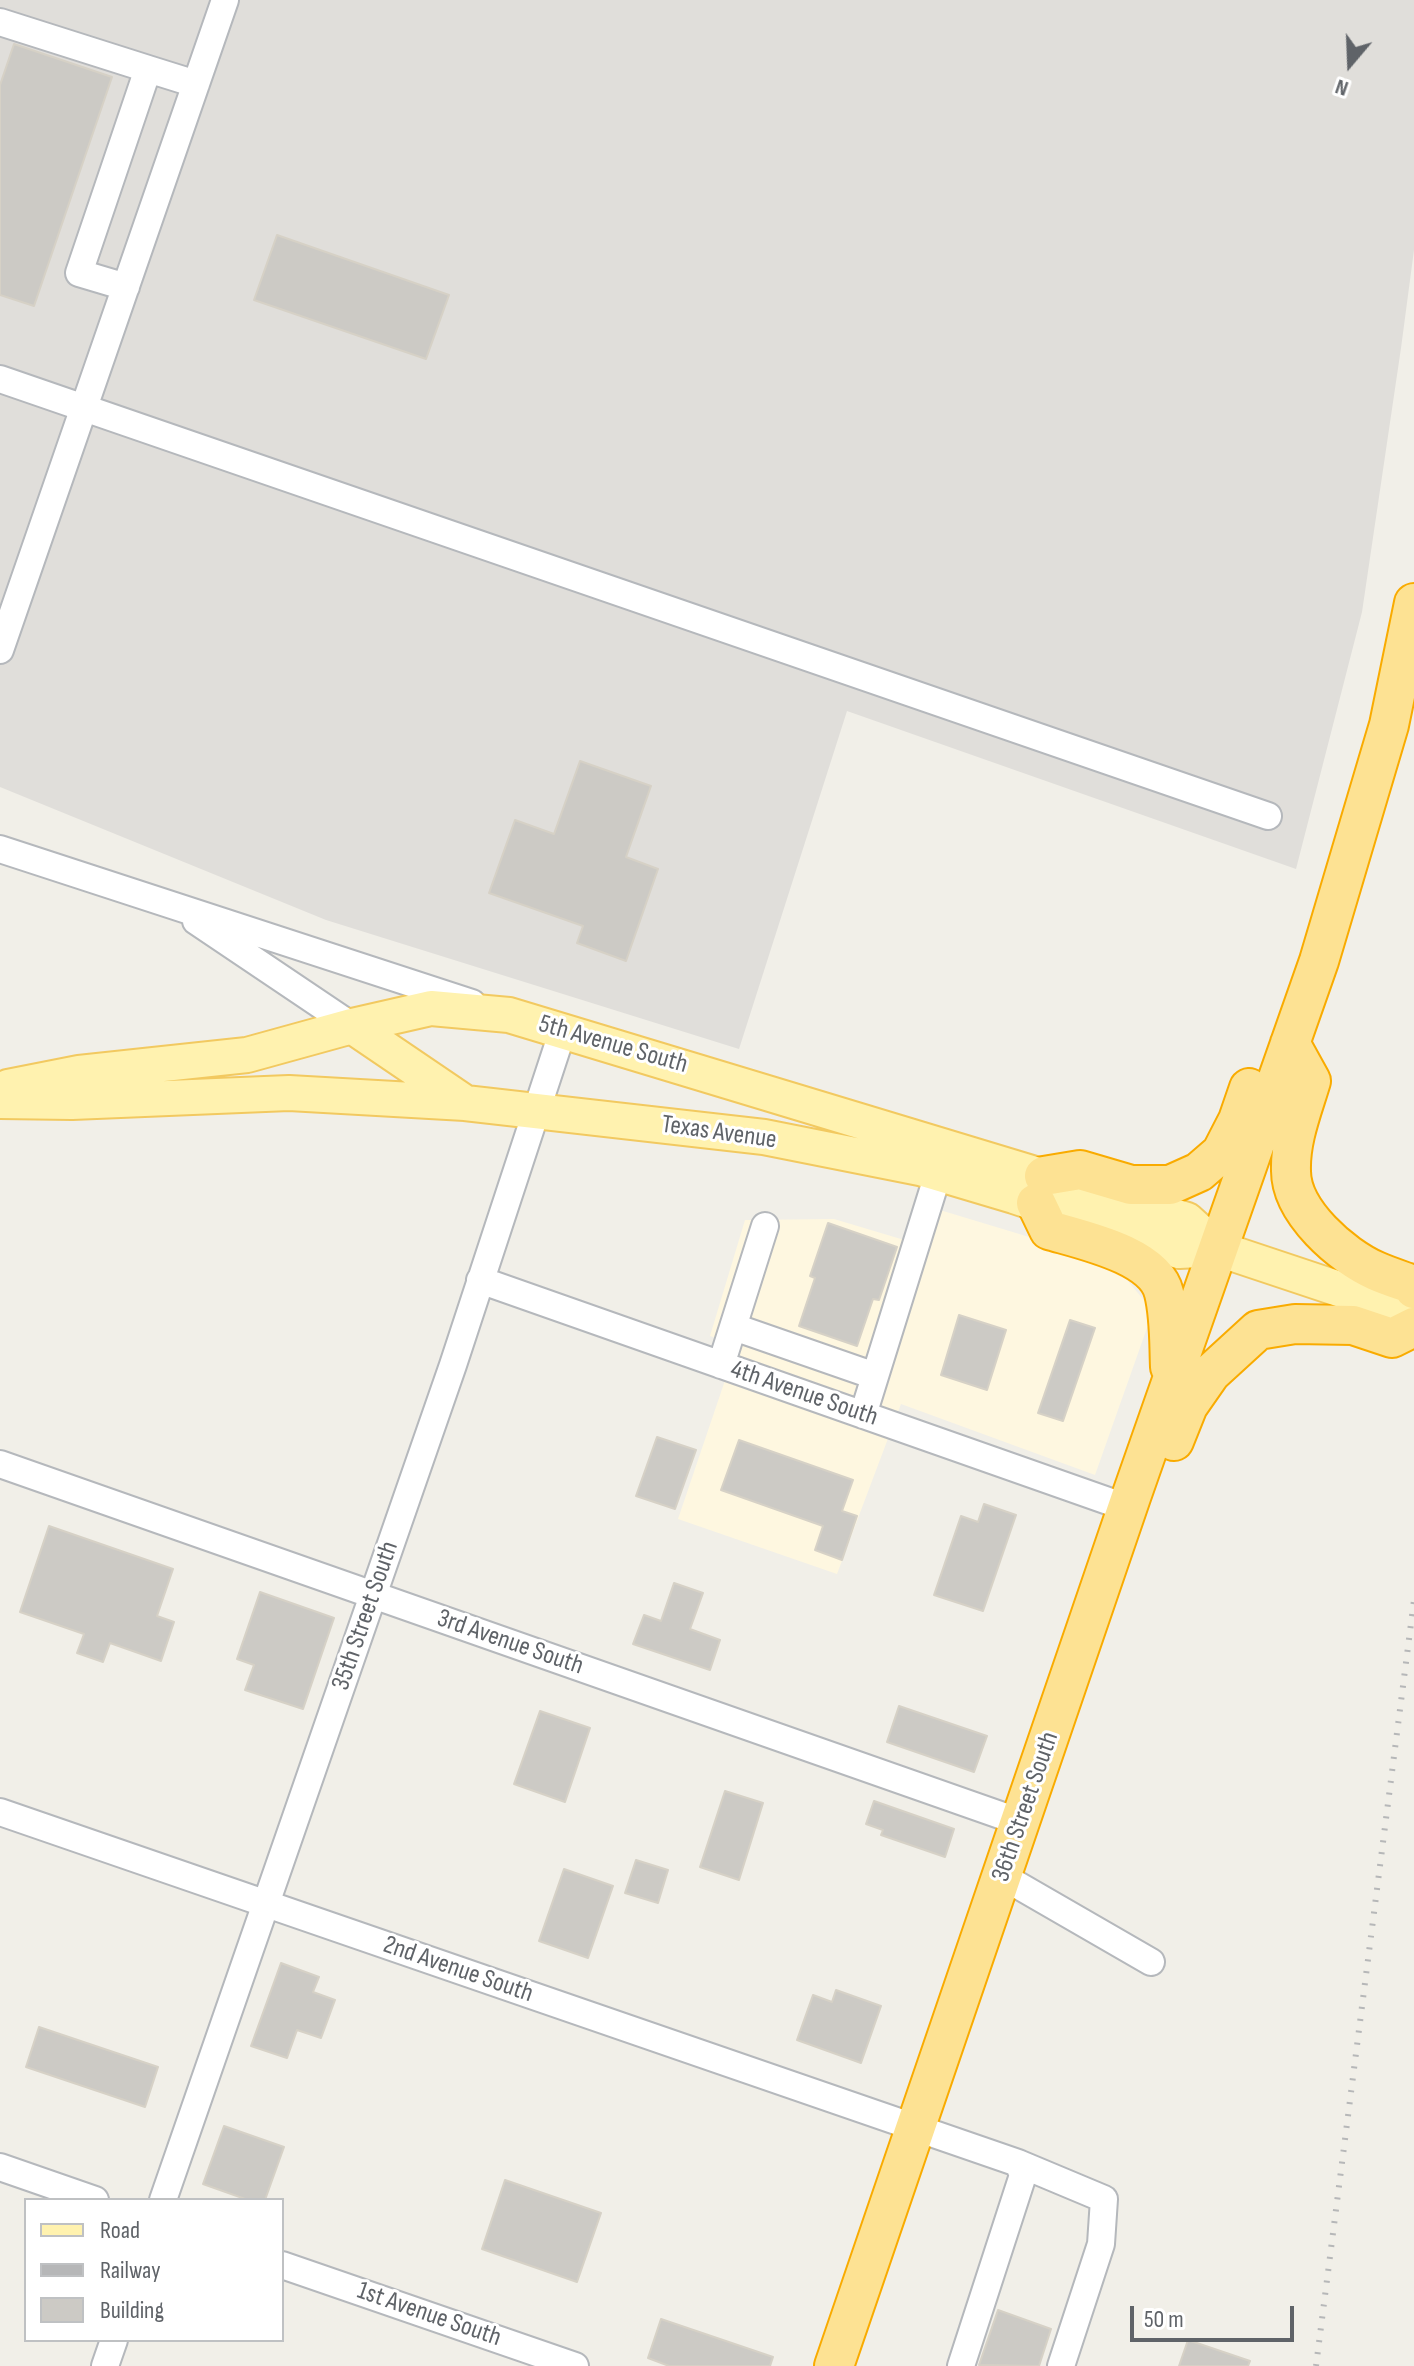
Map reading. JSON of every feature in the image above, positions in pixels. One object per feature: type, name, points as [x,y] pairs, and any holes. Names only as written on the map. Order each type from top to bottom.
[{"type":"highway","points":[[1171,1387],[1164,1289],[1147,1266],[1120,1253],[1049,1230],[1040,1190],[1080,1170],[1131,1185],[1170,1185],[1199,1172],[1221,1153],[1238,1120],[1308,912],[1360,830],[1389,725],[1414,603]]},
{"type":"highway","name":"36th Street South","points":[[834,2366],[1290,1043],[1360,830]]},
{"type":"highway","points":[[1290,1043],[1311,1081],[1292,1142],[1290,1175],[1301,1205],[1325,1236],[1347,1254],[1375,1271],[1411,1284],[1414,1289]]},
{"type":"highway","points":[[1102,1583],[1139,1545],[1188,1406],[1211,1373],[1258,1330],[1295,1324],[1353,1325],[1392,1338],[1414,1327]]},
{"type":"main road","points":[[0,1089],[79,1073],[247,1055],[431,1008],[509,1015]]},
{"type":"main road","name":"5th Avenue South","points":[[509,1015],[563,1030],[1040,1190],[1187,1220],[1219,1249]]},
{"type":"main road","points":[[352,1026],[465,1103]]},
{"type":"main road","name":"Texas Avenue","points":[[0,1101],[72,1102],[289,1093],[465,1103],[764,1137],[938,1174],[1040,1190]]},
{"type":"main road","points":[[1219,1249],[1414,1314]]},
{"type":"street","points":[[0,650],[225,0]]},
{"type":"street","points":[[0,22],[196,84]]},
{"type":"street","points":[[126,287],[79,273],[148,69]]},
{"type":"street","points":[[0,379],[1268,816]]},
{"type":"street","name":"5th Avenue South","points":[[0,849],[509,1015]]},
{"type":"street","points":[[166,902],[352,1026]]},
{"type":"street","name":"35th Street South","points":[[164,2198],[373,1595],[563,1030]]},
{"type":"street","points":[[863,1415],[938,1174]]},
{"type":"street","points":[[721,1365],[765,1226]]},
{"type":"street","name":"4th Avenue South","points":[[480,1280],[1128,1508]]},
{"type":"street","points":[[734,1327],[875,1376]]},
{"type":"street","points":[[799,1392],[812,1354]]},
{"type":"street","name":"3rd Avenue South","points":[[0,1464],[1020,1822]]},
{"type":"street","name":"2nd Avenue South","points":[[0,1812],[1018,2163],[1104,2199],[1101,2244],[1061,2366]]},
{"type":"street","points":[[1002,1876],[1151,1962]]},
{"type":"street","points":[[961,2366],[1023,2175],[1018,2163]]},
{"type":"street","points":[[0,2167],[89,2198]]},
{"type":"street","name":"1st Avenue South","points":[[284,2266],[575,2366]]},
{"type":"street","points":[[105,2366],[113,2342]]},
{"type":"shaded area","points":[[0,0],[1414,0],[1414,250],[1401,348],[1362,612],[1296,869],[847,711],[739,1049],[326,920],[0,787]]},
{"type":"shaded area","points":[[920,1204],[1112,1262],[1153,1311],[1095,1475],[901,1404],[837,1574],[678,1519],[737,1345],[710,1336],[745,1220],[834,1219],[911,1242]]},
{"type":"building","points":[[14,44],[112,77],[34,306],[0,295],[0,85]]},
{"type":"building","points":[[277,235],[449,295],[426,359],[254,300]]},
{"type":"building","points":[[580,761],[651,786],[626,857],[658,869],[626,961],[577,943],[583,926],[489,893],[515,820],[554,834]]},
{"type":"building","points":[[828,1223],[897,1247],[879,1300],[873,1299],[857,1346],[799,1326],[815,1278],[810,1276]]},
{"type":"building","points":[[959,1315],[1006,1330],[987,1390],[941,1375]]},
{"type":"building","points":[[1070,1320],[1095,1328],[1063,1421],[1038,1413]]},
{"type":"building","points":[[657,1437],[696,1450],[675,1509],[636,1496]]},
{"type":"building","points":[[739,1440],[853,1480],[842,1511],[857,1516],[842,1560],[815,1550],[823,1526],[721,1490]]},
{"type":"building","points":[[984,1504],[1016,1515],[983,1611],[934,1595],[961,1516],[978,1522]]},
{"type":"building","points":[[49,1526],[173,1569],[157,1616],[174,1622],[161,1661],[110,1643],[103,1662],[77,1653],[84,1634],[20,1612]]},
{"type":"building","points":[[674,1583],[703,1593],[690,1629],[720,1640],[710,1670],[633,1644],[644,1615],[661,1621]]},
{"type":"building","points":[[260,1592],[334,1618],[303,1709],[245,1690],[254,1665],[237,1659]]},
{"type":"building","points":[[899,1706],[987,1736],[974,1772],[887,1742]]},
{"type":"building","points":[[540,1711],[590,1728],[565,1802],[514,1784]]},
{"type":"building","points":[[725,1791],[763,1803],[739,1880],[700,1867]]},
{"type":"building","points":[[874,1801],[954,1829],[945,1857],[881,1835],[883,1830],[866,1824]]},
{"type":"building","points":[[636,1860],[668,1870],[658,1903],[625,1893]]},
{"type":"building","points":[[564,1869],[613,1886],[588,1958],[539,1941]]},
{"type":"building","points":[[281,1963],[319,1977],[313,1992],[335,2000],[321,2038],[297,2030],[287,2058],[251,2046]]},
{"type":"building","points":[[836,1990],[881,2006],[861,2063],[797,2040],[813,1995],[832,2002]]},
{"type":"building","points":[[39,2027],[158,2067],[145,2107],[26,2067]]},
{"type":"building","points":[[224,2126],[284,2147],[266,2198],[242,2198],[203,2184]]},
{"type":"building","points":[[505,2180],[601,2213],[577,2282],[482,2249]]},
{"type":"building","points":[[998,2310],[1051,2329],[1039,2366],[979,2365]]},
{"type":"building","points":[[661,2319],[773,2357],[770,2366],[669,2366],[648,2358]]},
{"type":"building","points":[[1188,2340],[1250,2361],[1248,2366],[1179,2366]]},
{"type":"railway","points":[[1316,2366],[1414,1600]]}]
